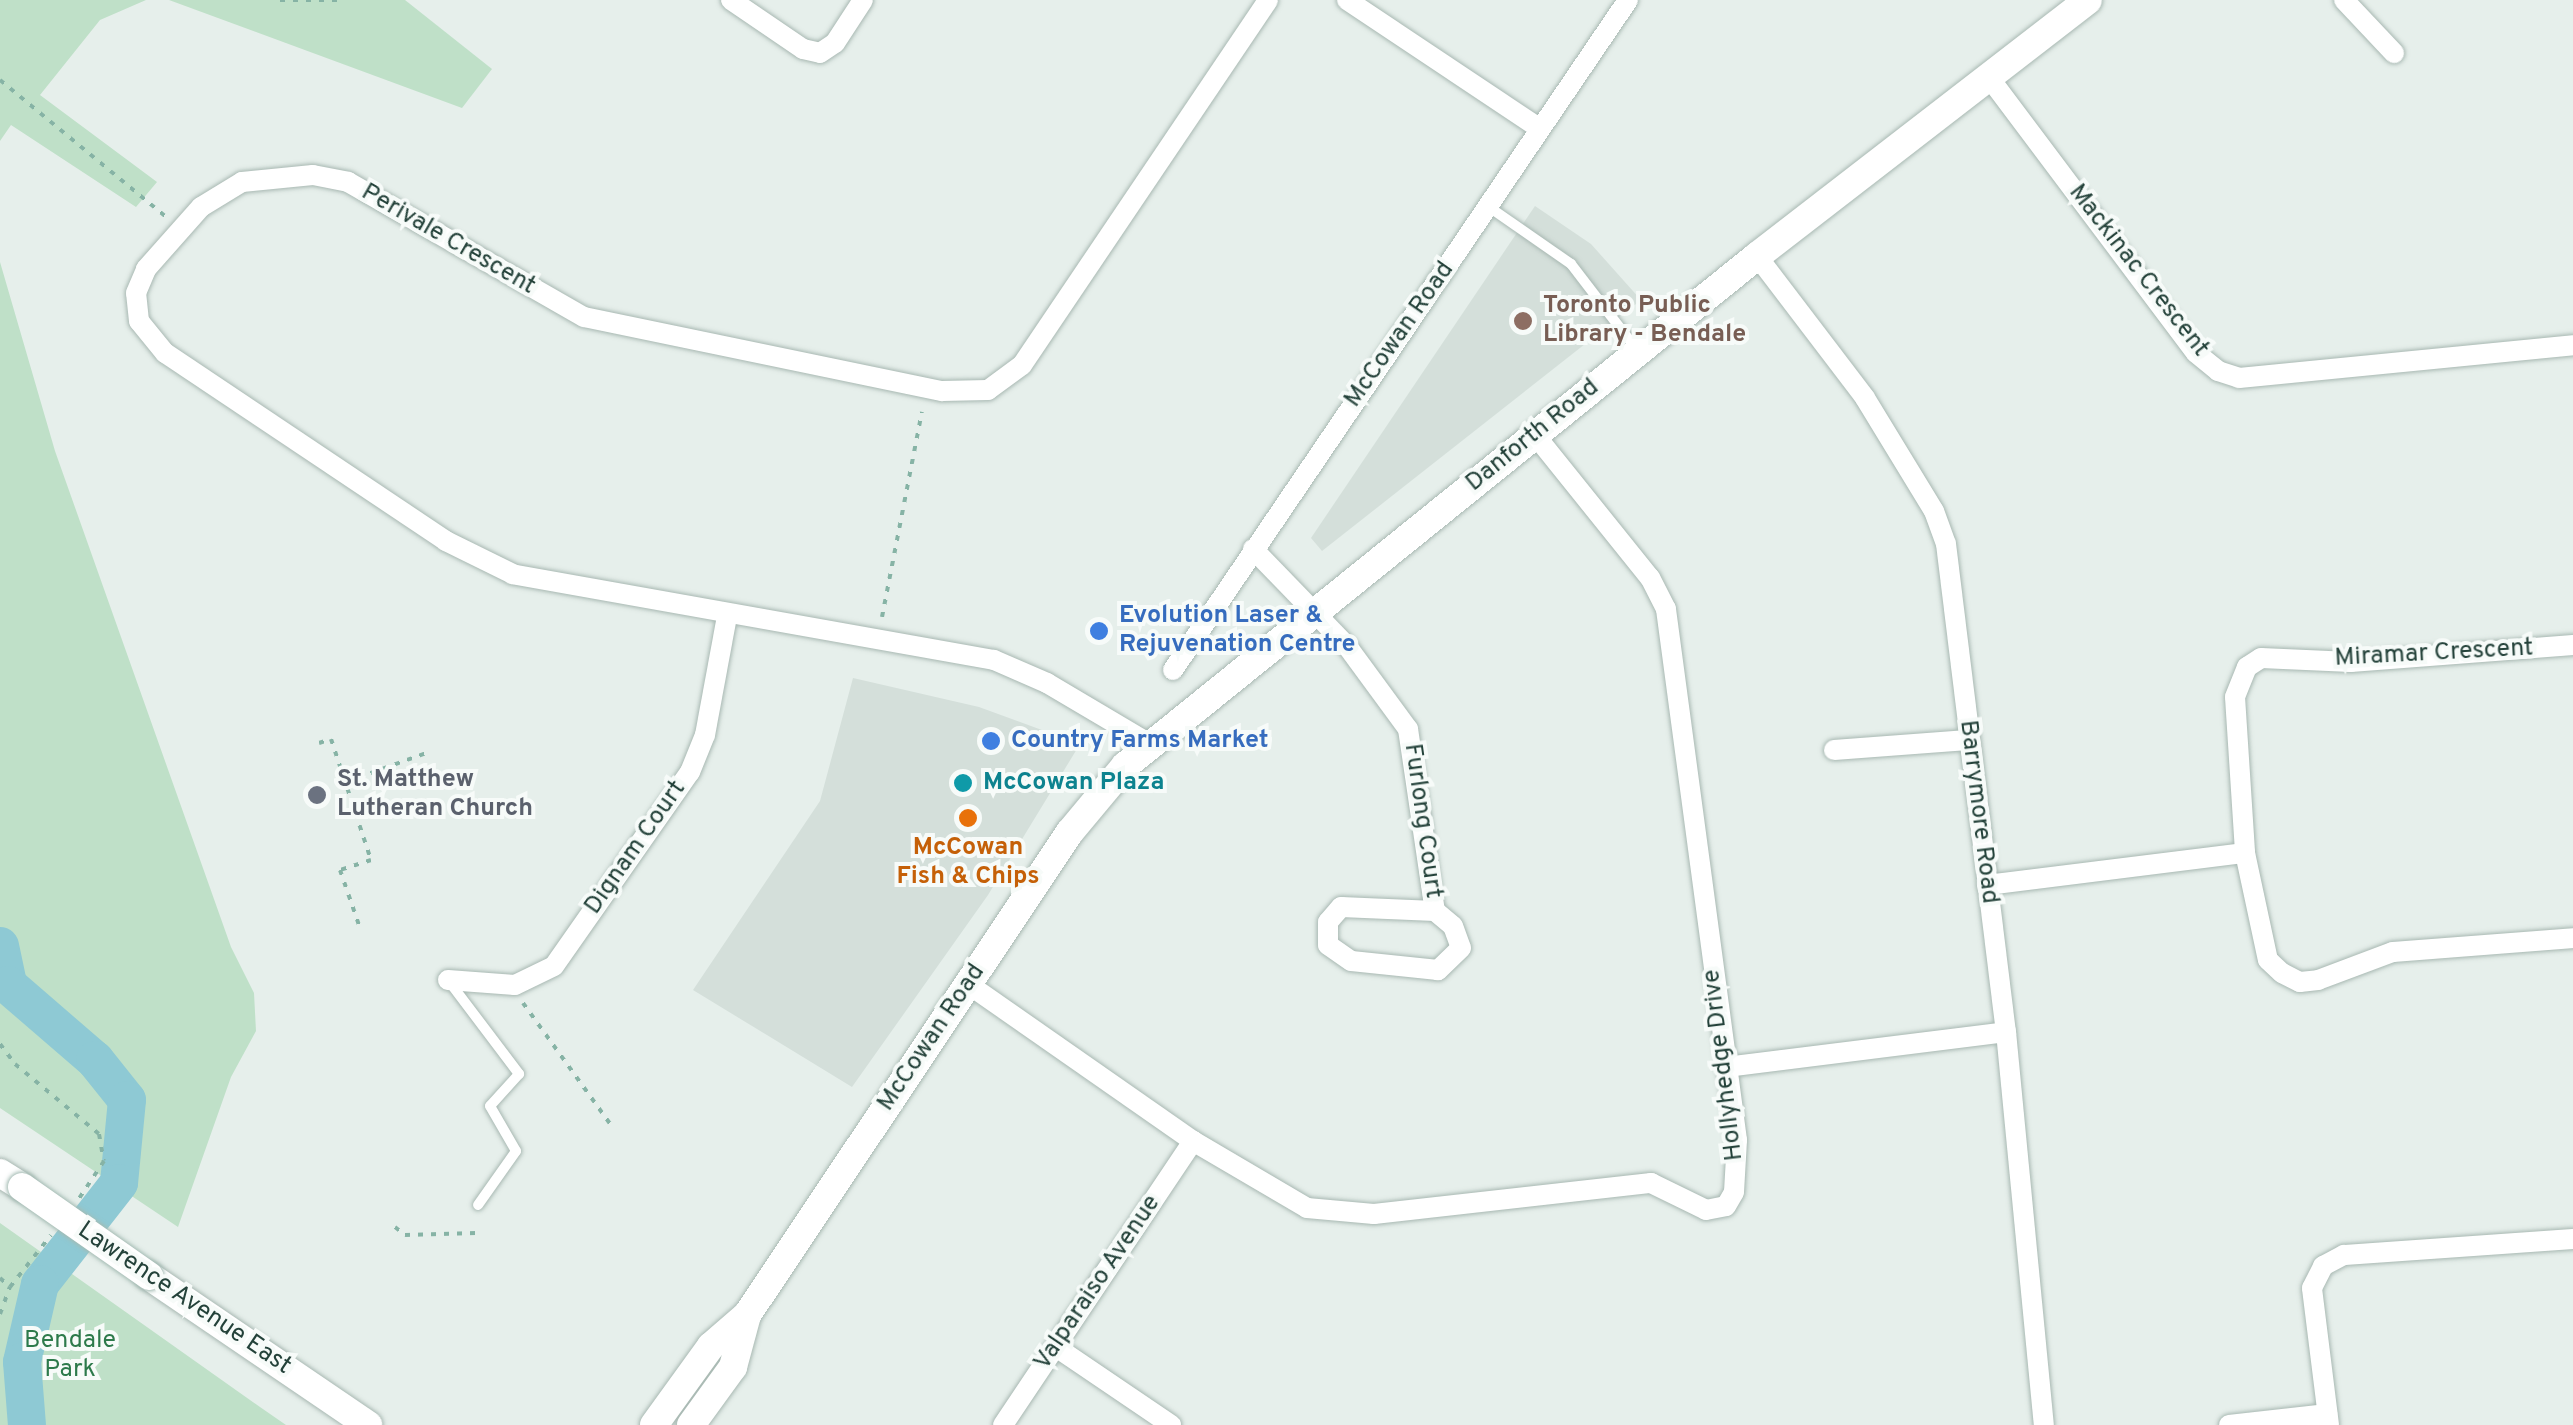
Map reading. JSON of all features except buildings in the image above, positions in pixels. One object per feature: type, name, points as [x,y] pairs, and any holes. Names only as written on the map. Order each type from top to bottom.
[{"type":"main road","name":"Danforth Road","points":[[1125,766],[1757,256],[2088,0]]},
{"type":"main road","name":"McCowan Road","points":[[654,1425],[712,1346],[747,1315],[1082,815],[1125,766]]},
{"type":"main road","name":"Lawrence Avenue East","points":[[11,1180],[368,1425]]},
{"type":"main road","name":"McCowan Road","points":[[691,1425],[734,1367],[747,1315]]},
{"type":"street","points":[[731,0],[803,49],[820,53],[834,43],[863,0]]},
{"type":"street","name":"Perivale Crescent","points":[[1150,744],[1047,683],[994,660],[727,616],[513,574],[446,542],[165,353],[139,320],[136,293],[179,226],[242,182],[313,175],[348,182],[584,317],[942,391],[988,390],[1022,365],[1268,0]]},
{"type":"street","points":[[1348,0],[1540,128]]},
{"type":"street","name":"McCowan Road","points":[[1173,670],[1628,0]]},
{"type":"street","points":[[2344,0],[2394,53]]},
{"type":"street","name":"Mackinac Crescent","points":[[1988,76],[2196,354],[2218,371],[2239,378],[2573,345]]},
{"type":"street","name":"Barrymore Road","points":[[1757,256],[1865,398],[1934,511],[1946,544],[2006,1032],[2044,1425]]},
{"type":"street","name":"Hollyhedge Drive","points":[[968,984],[1261,1185],[1340,1216],[1650,1183],[1706,1210],[1726,1206],[1734,1192],[1737,1140],[1666,609],[1650,578],[1535,435]]},
{"type":"street","name":"Furlong Court","points":[[1253,549],[1314,610],[1408,729],[1435,910],[1452,926],[1462,948],[1438,970],[1351,961],[1328,945],[1328,922],[1341,908],[1435,910]]},
{"type":"street","name":"Dignam Court","points":[[448,980],[508,984],[554,966],[690,772],[705,736],[727,616]]},
{"type":"street","name":"Miramar Crescent","points":[[2245,853],[2235,697],[2246,667],[2275,657],[2350,662],[2573,645]]},
{"type":"street","points":[[1834,750],[1968,740]]},
{"type":"street","points":[[1987,885],[2245,853],[2268,960],[2300,982],[2393,952],[2573,938]]},
{"type":"street","points":[[1726,1067],[2006,1032]]},
{"type":"street","name":"Valparaiso Avenue","points":[[1003,1425],[1193,1141]]},
{"type":"street","points":[[2229,1425],[2328,1419],[2312,1288],[2323,1266],[2344,1254],[2573,1239]]},
{"type":"street","points":[[1056,1347],[1171,1425]]},
{"type":"lane","points":[[1489,207],[1571,264],[1638,351]]},
{"type":"lane","points":[[448,980],[519,1074],[490,1106],[516,1151],[478,1205]]},
{"type":"path","points":[[280,0],[338,0]]},
{"type":"path","points":[[0,80],[179,226]]},
{"type":"path","points":[[882,617],[922,412]]},
{"type":"path","points":[[320,742],[330,739],[371,860],[340,870],[360,928]]},
{"type":"path","points":[[345,782],[426,753]]},
{"type":"path","points":[[508,984],[614,1129]]},
{"type":"path","points":[[0,1044],[16,1066],[94,1126],[103,1142],[101,1170],[67,1214]]},
{"type":"path","points":[[395,1227],[405,1235],[476,1233]]},
{"type":"path","points":[[0,1314],[10,1287],[56,1228]]},
{"type":"path","points":[[0,1278],[10,1287]]},
{"type":"shaded area","points":[[1535,206],[1591,244],[1641,300],[1322,551],[1311,538]]},
{"type":"shaded area","points":[[853,678],[979,707],[1080,744],[988,895],[852,1087],[693,990],[820,801]]},
{"type":"green space","points":[[0,0],[146,0],[100,20],[40,95],[157,182],[136,207],[11,125],[0,141]]},
{"type":"green space","points":[[169,0],[405,0],[492,69],[462,108]]},
{"type":"green space","points":[[0,262],[55,451],[231,947],[254,993],[256,1031],[231,1077],[178,1227],[0,1108]]},
{"type":"green space","name":"Bendale Park","points":[[0,1223],[260,1407],[286,1425],[0,1425]]},
{"type":"waterway","points":[[0,946],[8,985],[95,1060],[127,1100],[119,1183],[40,1284],[22,1362],[27,1425]]},
{"type":"place","name":"Toronto Public Library - Bendale","points":[[1523,321]]},
{"type":"place","name":"Evolution Laser & Rejuvenation Centre","points":[[1099,631]]},
{"type":"place","name":"Country Farms Market","points":[[991,741]]},
{"type":"place","name":"McCowan Plaza","points":[[963,783]]},
{"type":"place","name":"St. Matthew Lutheran Church","points":[[317,795]]},
{"type":"place","name":"McCowan Fish & Chips","points":[[968,818]]}]
